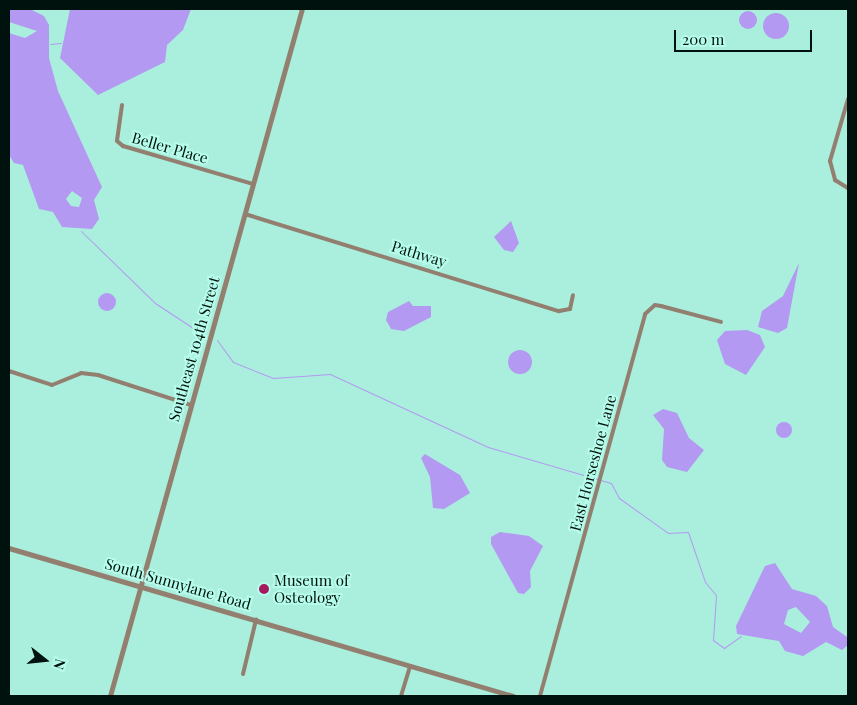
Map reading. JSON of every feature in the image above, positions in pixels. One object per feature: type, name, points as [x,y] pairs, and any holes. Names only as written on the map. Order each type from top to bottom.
[{"type":"street","name":"Southeast 104th Street","points":[[110,696],[302,9]]},
{"type":"street","points":[[848,99],[833,152],[831,170],[848,188]]},
{"type":"street","name":"Beller Place","points":[[122,105],[117,141],[123,146],[253,184]]},
{"type":"street","points":[[842,122],[848,124]]},
{"type":"street","name":"Pathway","points":[[245,214],[559,311],[570,309],[573,295]]},
{"type":"street","name":"East Horseshoe Lane","points":[[540,696],[645,314],[655,305],[721,322]]},
{"type":"street","points":[[9,371],[52,385],[81,373],[98,375],[191,405]]},
{"type":"street","name":"South Sunnylane Road","points":[[9,548],[513,696]]},
{"type":"street","points":[[243,674],[256,620]]},
{"type":"street","points":[[401,696],[410,666]]},
{"type":"shaded area","points":[[9,9],[30,9],[44,16],[49,25],[49,58],[58,91],[102,187],[94,200],[99,219],[92,229],[62,227],[53,212],[39,209],[23,165],[14,163],[9,155],[9,33],[25,38],[37,31],[9,22]],"holes":[[[72,191],[82,198],[79,207],[71,206],[66,199]]]},
{"type":"shaded area","points":[[70,9],[191,9],[183,30],[167,45],[165,62],[98,95],[60,58]]},
{"type":"shaded area","points":[[748,11],[754,14],[757,20],[754,26],[748,29],[742,26],[739,20],[742,14]]},
{"type":"shaded area","points":[[776,13],[785,17],[789,26],[785,35],[776,39],[767,35],[763,26],[767,17]]},
{"type":"shaded area","points":[[511,221],[519,243],[513,252],[504,250],[494,237]]},
{"type":"shaded area","points":[[799,263],[787,328],[778,333],[758,327],[762,311],[783,296]]},
{"type":"shaded area","points":[[107,293],[113,296],[116,302],[113,308],[107,311],[101,308],[98,302],[101,296]]},
{"type":"shaded area","points":[[409,301],[413,306],[431,306],[431,317],[404,331],[391,329],[386,320],[388,312]]},
{"type":"shaded area","points":[[747,330],[760,335],[765,347],[746,375],[725,364],[717,340],[725,331]]},
{"type":"shaded area","points":[[520,350],[529,353],[532,362],[529,371],[520,374],[511,371],[508,362],[511,353]]},
{"type":"shaded area","points":[[663,409],[677,413],[689,438],[704,450],[687,472],[667,467],[662,460],[664,429],[653,415]]},
{"type":"shaded area","points":[[784,422],[790,424],[792,430],[790,436],[784,438],[778,436],[776,430],[778,424]]},
{"type":"shaded area","points":[[425,454],[460,475],[470,493],[444,509],[433,508],[430,477],[421,458]]},
{"type":"shaded area","points":[[500,532],[529,536],[543,546],[530,571],[531,587],[524,594],[518,593],[491,544],[491,537]]},
{"type":"shaded area","points":[[775,563],[792,589],[816,596],[827,606],[833,627],[847,637],[848,645],[842,650],[826,642],[803,656],[785,651],[779,641],[737,634],[736,626],[765,566]],"holes":[[[796,607],[810,622],[801,633],[784,624],[788,610]]]},
{"type":"waterway","points":[[50,44],[61,43]]},
{"type":"waterway","points":[[81,231],[155,303],[205,336]]},
{"type":"waterway","points":[[217,340],[233,362],[273,378],[330,374],[488,447],[611,483],[619,498],[668,533],[688,532],[705,582],[716,595],[713,640],[724,648],[741,636]]},
{"type":"place","name":"Museum of Osteology","points":[[264,589]]}]
